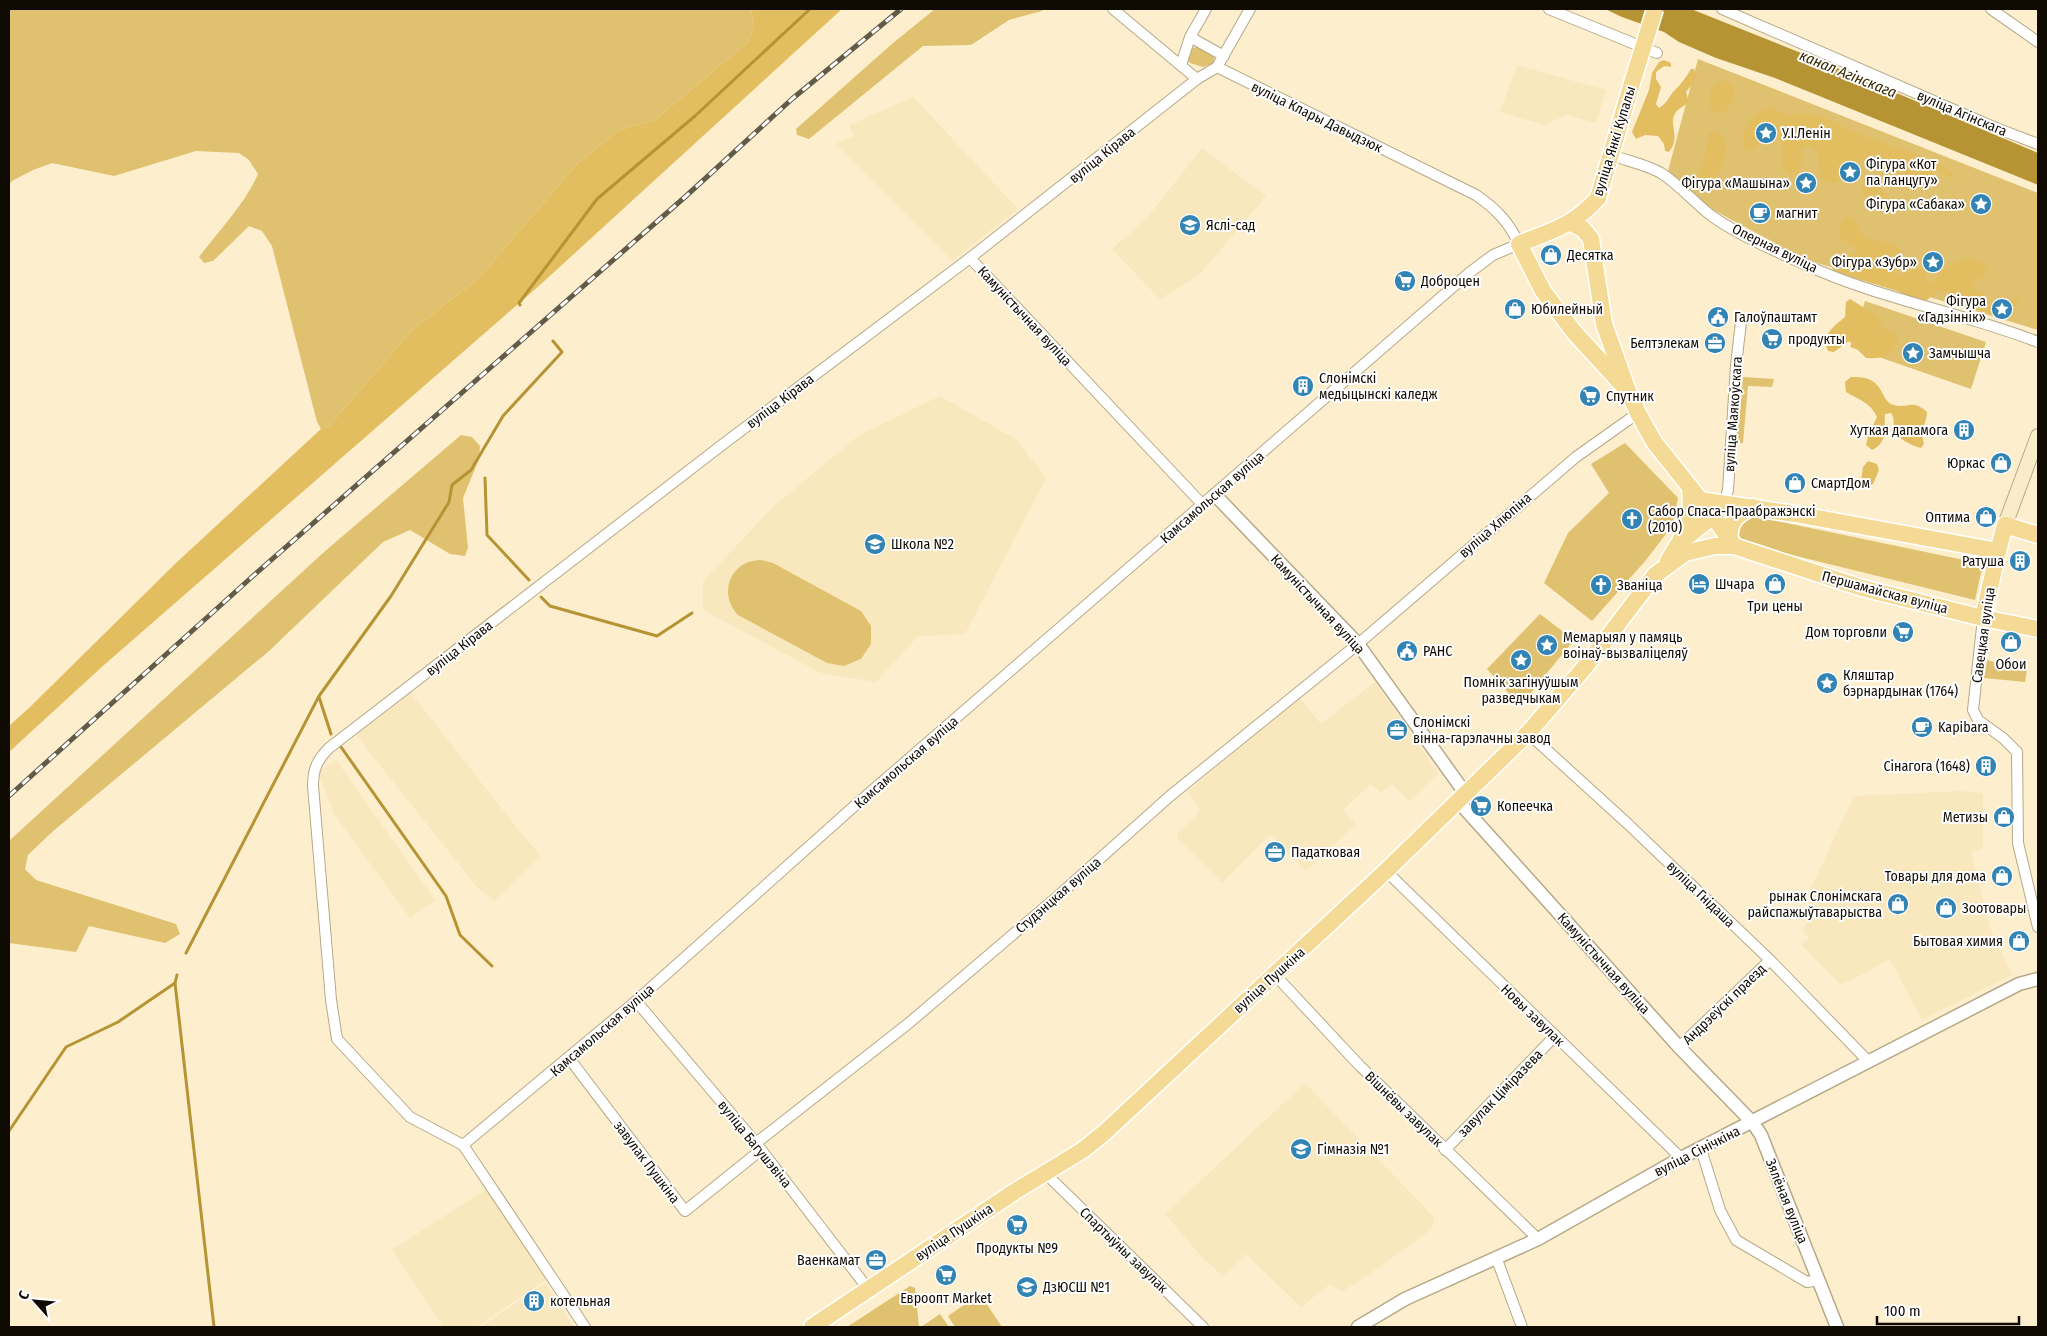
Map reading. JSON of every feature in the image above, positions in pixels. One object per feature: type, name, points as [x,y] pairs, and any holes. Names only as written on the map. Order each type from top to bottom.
[{"type":"main road","name":"вуліца Янкі Купалы","points":[[1519,244],[1571,223],[1585,213],[1598,198],[1655,9]]},
{"type":"main road","points":[[1598,198],[1591,240],[1604,324],[1638,413],[1654,442],[1700,500],[1719,510],[1753,507],[1998,551]]},
{"type":"main road","points":[[1571,223],[1583,229],[1591,240]]},
{"type":"main road","points":[[1519,244],[1542,291],[1574,332],[1628,391]]},
{"type":"main road","points":[[1574,332],[1584,334],[1598,330],[1604,324]]},
{"type":"main road","name":"Савецкая вуліца","points":[[1983,618],[2005,525],[2038,436]]},
{"type":"main road","points":[[1682,548],[1692,511],[1690,486]]},
{"type":"main road","points":[[1732,543],[1729,531],[1735,518],[1740,513],[1753,507]]},
{"type":"main road","points":[[1719,510],[1732,543]]},
{"type":"main road","points":[[1682,548],[1702,538],[1719,510]]},
{"type":"main road","points":[[2005,525],[2038,535]]},
{"type":"main road","name":"вуліца Пушкіна","points":[[812,1327],[1083,1150],[1104,1133],[1386,871],[1528,733],[1585,667],[1642,590],[1682,548],[1732,543]]},
{"type":"main road","name":"Першамайская вуліца","points":[[1732,543],[1862,588],[1983,618],[2038,629]]},
{"type":"street","points":[[1113,9],[1197,79],[1217,67],[1250,9]]},
{"type":"street","points":[[1181,64],[1190,37],[1206,9]]},
{"type":"street","points":[[1549,9],[1658,53]]},
{"type":"street","name":"вуліца Агінскага","points":[[1722,9],[1987,124],[2038,144]]},
{"type":"street","points":[[1991,9],[2038,42]]},
{"type":"street","points":[[1190,37],[1224,56]]},
{"type":"street","name":"вуліца Клары Давыдзюк","points":[[1217,67],[1476,195],[1492,206],[1512,228],[1519,244]]},
{"type":"street","name":"вуліца Кірава","points":[[464,1145],[410,1117],[337,1039],[328,968],[313,771],[318,758],[722,445],[970,258],[1197,79]]},
{"type":"street","name":"Оперная вуліца","points":[[1611,155],[1643,165],[1662,174],[1713,217],[1748,237],[1805,265],[1876,292],[2011,331],[2038,342]]},
{"type":"street","name":"Камсамольская вуліца","points":[[464,1145],[636,1001],[851,809],[1215,495],[1468,273],[1493,255],[1519,244]]},
{"type":"street","name":"Камуністычная вуліца","points":[[970,258],[1203,505]]},
{"type":"street","name":"вуліца Маякоўскага","points":[[1719,510],[1728,490],[1736,365],[1741,322]]},
{"type":"street","name":"вуліца Хлюпіна","points":[[1358,644],[1576,457],[1638,413]]},
{"type":"street","name":"Камуністычная вуліца","points":[[1215,495],[1358,644],[1461,797],[1679,1047],[1753,1123]]},
{"type":"street","name":"Савецкая вуліца","points":[[1983,618],[1973,710],[1978,720],[2003,738],[2018,752],[2018,843],[2038,928]]},
{"type":"street","name":"Студэнцкая вуліца","points":[[759,1147],[910,1023],[1058,896],[1170,796],[1358,644]]},
{"type":"street","name":"вуліца Гнідаша","points":[[1528,733],[1628,824],[1770,960],[1869,1062]]},
{"type":"street","name":"Новы завулак","points":[[1386,871],[1681,1158]]},
{"type":"street","name":"Андрэеўскі праезд","points":[[1679,1047],[1770,960]]},
{"type":"street","name":"Вішнёвы завулак","points":[[1275,975],[1359,1065],[1538,1239]]},
{"type":"street","name":"вуліца Сінічкіна","points":[[1358,1327],[1405,1299],[1538,1239],[1681,1158],[1701,1150],[2019,984],[2038,980]]},
{"type":"street","name":"вуліца Багушэвіча","points":[[636,1001],[759,1147],[869,1290]]},
{"type":"street","name":"завулак Ціміразева","points":[[1445,1150],[1556,1036]]},
{"type":"street","name":"завулак Пушкіна","points":[[569,1058],[684,1211],[759,1147]]},
{"type":"street","name":"Зялёная вуліца","points":[[1753,1123],[1761,1134],[1837,1327]]},
{"type":"street","points":[[464,1145],[585,1327]]},
{"type":"street","points":[[1701,1150],[1720,1210],[1736,1240],[1807,1282],[1819,1280]]},
{"type":"street","name":"Спартыўны завулак","points":[[1046,1173],[1203,1327]]},
{"type":"street","points":[[1496,1257],[1522,1327]]},
{"type":"shaded area","points":[[9,9],[751,9],[754,25],[748,42],[655,120],[619,130],[576,165],[478,279],[413,329],[329,426],[321,429],[317,422],[272,246],[262,231],[249,226],[213,261],[204,263],[199,257],[253,185],[258,174],[249,160],[239,153],[196,151],[114,176],[52,163],[33,170],[12,181],[9,185]]},
{"type":"shaded area","points":[[751,9],[842,9],[541,284],[104,665],[9,752],[9,726],[176,563],[321,429],[329,426],[413,329],[478,279],[576,165],[619,130],[655,120],[748,42],[754,25]]},
{"type":"shaded area","points":[[935,9],[1043,9],[1042,11],[1009,20],[971,45],[923,46],[809,139],[797,135],[796,129],[893,43]]},
{"type":"shaded area","points":[[1191,48],[1203,48],[1214,55],[1214,63],[1203,67],[1190,63],[1187,59]]},
{"type":"shaded area","points":[[1698,59],[2038,193],[2038,330],[1804,259],[1708,207],[1668,171]]},
{"type":"shaded area","points":[[1664,60],[1671,63],[1671,67],[1664,66],[1656,72],[1656,79],[1661,87],[1656,104],[1659,108],[1667,101],[1691,69],[1694,69],[1695,76],[1694,81],[1686,92],[1689,102],[1677,111],[1674,117],[1675,135],[1673,146],[1669,152],[1665,151],[1664,144],[1658,136],[1645,135],[1636,139],[1632,132],[1649,90],[1652,73],[1659,62]]},
{"type":"shaded area","points":[[1517,65],[1606,90],[1596,123],[1567,115],[1544,125],[1500,112]]},
{"type":"shaded area","points":[[1725,80],[1734,88],[1735,97],[1730,106],[1721,114],[1711,110],[1709,100],[1713,87]]},
{"type":"shaded area","points":[[913,97],[1018,209],[952,261],[835,144],[854,136],[849,125]]},
{"type":"shaded area","points":[[1771,106],[1777,111],[1787,114],[1805,113],[1816,115],[1854,132],[1933,161],[1956,175],[1954,178],[1946,176],[1935,169],[1930,170],[1938,179],[1938,185],[1926,185],[1895,168],[1871,168],[1869,162],[1865,159],[1856,164],[1849,177],[1836,182],[1826,183],[1820,177],[1819,163],[1815,150],[1807,145],[1801,150],[1804,160],[1797,173],[1790,176],[1783,170],[1781,142],[1775,135],[1763,139],[1756,148],[1746,151],[1744,144],[1745,130],[1748,123],[1758,113]]},
{"type":"shaded area","points":[[1716,131],[1724,138],[1726,147],[1722,170],[1709,182],[1704,182],[1698,177],[1699,170],[1706,153],[1709,133]]},
{"type":"shaded area","name":"Яслі-сад","points":[[1202,148],[1266,196],[1199,275],[1160,299],[1112,249],[1147,218]]},
{"type":"shaded area","points":[[1865,183],[1876,186],[1888,195],[1889,199],[1885,205],[1879,207],[1861,193],[1862,186]]},
{"type":"shaded area","points":[[1846,216],[1853,217],[1863,235],[1868,239],[1889,242],[1899,249],[1903,257],[1892,268],[1893,273],[1902,275],[1919,267],[1926,271],[1928,283],[1933,283],[1942,267],[1965,260],[1976,260],[1987,268],[1985,275],[1976,281],[1972,288],[1982,292],[1992,305],[1998,305],[2015,298],[2019,301],[2015,310],[2004,320],[1961,302],[1946,291],[1936,292],[1927,300],[1917,300],[1897,291],[1835,272],[1832,268],[1832,263],[1855,253],[1856,249],[1841,239],[1840,226]]},
{"type":"shaded area","points":[[1850,299],[1876,315],[1884,329],[1893,332],[1898,338],[1891,353],[1878,358],[1866,358],[1849,341],[1834,352],[1828,351],[1826,345],[1827,336],[1845,317],[1846,302]]},
{"type":"shaded area","points":[[1865,301],[1986,342],[1971,389],[1850,347]]},
{"type":"shaded area","points":[[1743,377],[1774,379],[1772,387],[1748,386],[1743,443],[1737,443]]},
{"type":"shaded area","points":[[1851,377],[1863,377],[1871,380],[1880,389],[1889,403],[1899,406],[1914,405],[1927,412],[1923,430],[1924,444],[1921,448],[1909,443],[1895,432],[1891,413],[1885,414],[1884,435],[1881,443],[1872,450],[1866,445],[1877,417],[1868,405],[1846,392],[1845,382]]},
{"type":"shaded area","name":"Школа №2","points":[[940,396],[1017,440],[1046,478],[965,634],[918,636],[876,682],[821,673],[703,610],[703,581],[773,507],[858,436]]},
{"type":"shaded area","points":[[461,435],[472,437],[480,446],[479,459],[463,498],[468,548],[465,556],[450,554],[410,530],[383,542],[269,651],[52,832],[28,855],[25,869],[36,880],[176,924],[180,934],[165,943],[89,926],[76,952],[9,943],[9,841],[324,552]]},
{"type":"shaded area","points":[[1625,443],[1678,498],[1672,526],[1646,560],[1592,621],[1544,583],[1568,533],[1609,493],[1591,464]]},
{"type":"shaded area","points":[[1868,461],[1877,464],[1879,470],[1873,484],[1868,486],[1861,481],[1863,467]]},
{"type":"shaded area","points":[[1748,515],[1983,564],[1975,600],[1744,543],[1739,535],[1741,522]]},
{"type":"shaded area","points":[[761,560],[773,563],[861,611],[871,626],[871,644],[861,659],[844,666],[827,663],[738,615],[729,597],[730,579],[742,566],[751,561]]},
{"type":"shaded area","points":[[1540,614],[1574,640],[1520,706],[1487,669]]},
{"type":"shaded area","points":[[1987,660],[2027,670],[2025,682],[1984,678]]},
{"type":"shaded area","points":[[1375,682],[1438,773],[1410,801],[1391,784],[1381,793],[1371,784],[1343,810],[1356,824],[1306,871],[1270,835],[1222,883],[1178,839],[1177,833],[1196,816],[1200,809],[1188,792],[1299,697],[1321,724]]},
{"type":"shaded area","points":[[410,692],[541,856],[494,901],[477,887],[355,734]]},
{"type":"shaded area","points":[[336,760],[435,900],[410,918],[334,814],[318,772]]},
{"type":"shaded area","name":"рынак Слонімскага райспажыўтаварыства","points":[[1960,791],[1983,793],[1983,848],[1971,852],[1991,930],[2012,975],[1922,1020],[1890,959],[1850,981],[1840,984],[1801,944],[1809,938],[1803,931],[1812,913],[1808,895],[1854,796]]},
{"type":"shaded area","name":"Гімназія №1","points":[[1305,1083],[1434,1217],[1432,1229],[1374,1271],[1342,1292],[1330,1284],[1301,1307],[1246,1254],[1223,1276],[1201,1256],[1165,1214]]},
{"type":"shaded area","points":[[486,1189],[547,1279],[477,1327],[443,1327],[392,1250]]},
{"type":"shaded area","points":[[545,1283],[574,1327],[481,1327]]},
{"type":"shaded area","points":[[910,1286],[915,1288],[919,1327],[847,1327]]},
{"type":"shaded area","points":[[980,1294],[1002,1327],[955,1327],[948,1316]]},
{"type":"shaded area","points":[[940,1314],[949,1327],[921,1327]]},
{"type":"water","name":"канал Агінскага","points":[[1605,9],[1691,9],[1821,61],[2038,153],[2038,185],[1775,78],[1716,58],[1679,42],[1664,32]]},
{"type":"waterway","points":[[520,305],[519,303],[597,199],[695,116],[810,9]]},
{"type":"waterway","points":[[186,953],[319,696],[391,596],[449,502],[452,485],[471,470],[503,416],[562,352],[553,341]]},
{"type":"waterway","points":[[485,478],[487,535],[529,580]]},
{"type":"waterway","points":[[541,597],[550,606],[657,636],[692,613]]},
{"type":"waterway","points":[[319,697],[331,734]]},
{"type":"waterway","points":[[341,747],[446,896],[460,935],[492,966]]},
{"type":"waterway","points":[[177,975],[175,983],[214,1327]]},
{"type":"waterway","points":[[9,1131],[66,1047],[118,1022],[175,983]]},
{"type":"railway","points":[[9,796],[253,576],[685,197],[792,99],[901,9]]},
{"type":"place","name":"У.І.Ленін","points":[[1766,133]]},
{"type":"place","name":"Фігура «Кот па ланцугу»","points":[[1850,172]]},
{"type":"place","name":"Фігура «Машына»","points":[[1806,183]]},
{"type":"place","name":"Фігура «Сабака»","points":[[1981,204]]},
{"type":"place","name":"магнит","points":[[1760,213]]},
{"type":"place","name":"Яслі-сад","points":[[1190,225]]},
{"type":"place","name":"Десятка","points":[[1551,255]]},
{"type":"place","name":"Фігура «Зубр»","points":[[1933,262]]},
{"type":"place","name":"Доброцен","points":[[1405,281]]},
{"type":"place","name":"Юбилейный","points":[[1515,309]]},
{"type":"place","name":"Фігура «Гадзіннік»","points":[[2002,309]]},
{"type":"place","name":"Галоўпаштамт","points":[[1718,317]]},
{"type":"place","name":"продукты","points":[[1772,339]]},
{"type":"place","name":"Белтэлекам","points":[[1715,343]]},
{"type":"place","name":"Замчышча","points":[[1913,353]]},
{"type":"place","name":"Слонімскі медыцынскі каледж","points":[[1303,386]]},
{"type":"place","name":"Спутник","points":[[1590,396]]},
{"type":"place","name":"Хуткая дапамога","points":[[1964,430]]},
{"type":"place","name":"Юркас","points":[[2001,463]]},
{"type":"place","name":"СмартДом","points":[[1795,483]]},
{"type":"place","name":"Оптима","points":[[1986,517]]},
{"type":"place","name":"Сабор Спаса-Праабражэнскі (2010)","points":[[1632,519]]},
{"type":"place","name":"Школа №2","points":[[875,544]]},
{"type":"place","name":"Ратуша","points":[[2020,561]]},
{"type":"place","name":"Шчара","points":[[1699,584]]},
{"type":"place","name":"Три цены","points":[[1775,584]]},
{"type":"place","name":"Званіца","points":[[1601,585]]},
{"type":"place","name":"Дом торговли","points":[[1903,632]]},
{"type":"place","name":"Обои","points":[[2011,642]]},
{"type":"place","name":"Мемарыял у памяць воінаў-вызваліцеляў","points":[[1547,645]]},
{"type":"place","name":"РАНС","points":[[1407,651]]},
{"type":"place","name":"Помнік загінуўшым разведчыкам","points":[[1521,660]]},
{"type":"place","name":"Кляштар бэрнардынак (1764)","points":[[1827,683]]},
{"type":"place","name":"Kapibara","points":[[1922,727]]},
{"type":"place","name":"Слонімскі вінна-гарэлачны завод","points":[[1397,730]]},
{"type":"place","name":"Сінагога (1648)","points":[[1986,766]]},
{"type":"place","name":"Копеечка","points":[[1481,806]]},
{"type":"place","name":"Метизы","points":[[2004,817]]},
{"type":"place","name":"Падатковая","points":[[1275,852]]},
{"type":"place","name":"Товары для дома","points":[[2002,876]]},
{"type":"place","name":"рынак Слонімскага райспажыўтаварыства","points":[[1898,904]]},
{"type":"place","name":"Зоотовары","points":[[1946,908]]},
{"type":"place","name":"Бытовая химия","points":[[2019,941]]},
{"type":"place","name":"Гімназія №1","points":[[1301,1149]]},
{"type":"place","name":"Продукты №9","points":[[1017,1225]]},
{"type":"place","name":"Ваенкамат","points":[[876,1260]]},
{"type":"place","name":"Евроопт Market","points":[[946,1275]]},
{"type":"place","name":"ДзЮСШ №1","points":[[1027,1287]]},
{"type":"place","name":"котельная","points":[[534,1301]]}]
